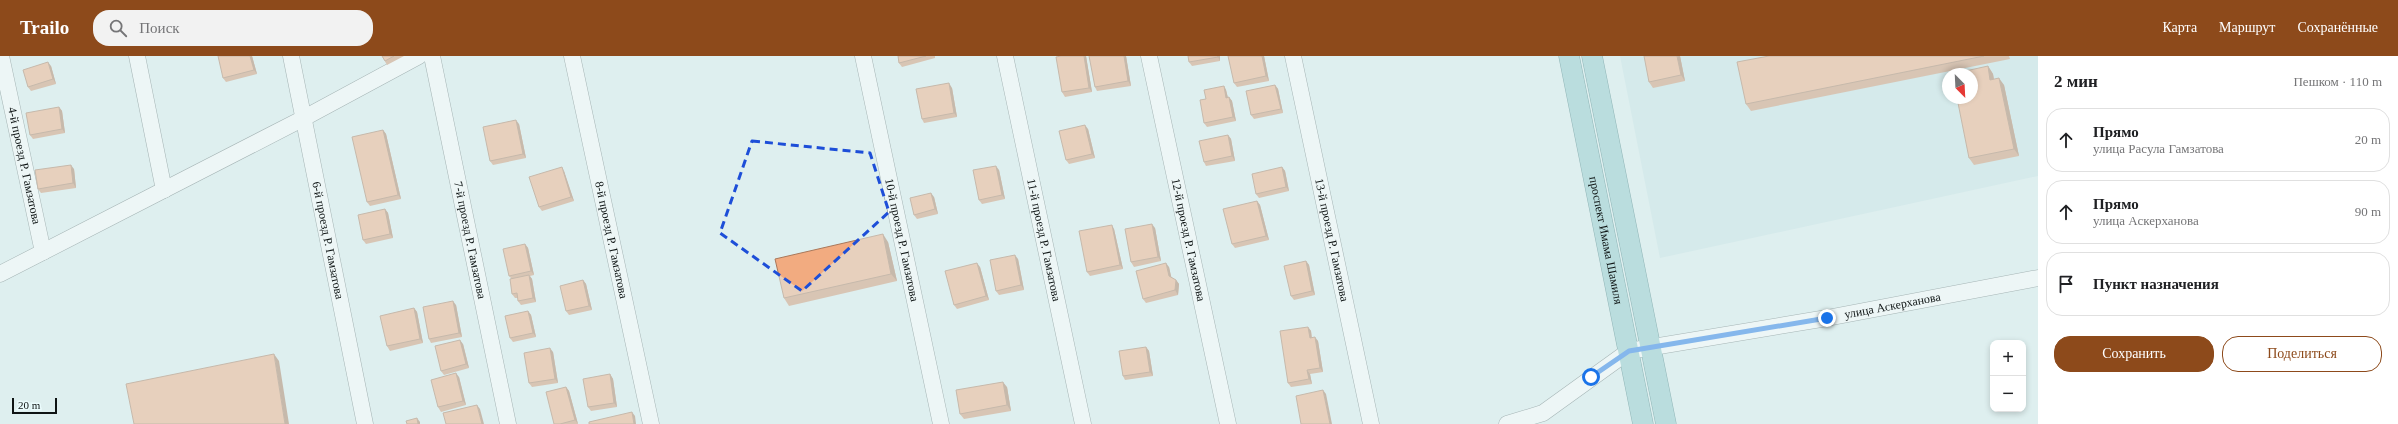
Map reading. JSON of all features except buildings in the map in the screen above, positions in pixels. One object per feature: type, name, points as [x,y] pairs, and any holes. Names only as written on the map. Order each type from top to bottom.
[{"type":"main road","name":"проспект Имама Шамиля","points":[[1569,56],[1643,424]]},
{"type":"main road","name":"проспект Имама Шамиля","points":[[1592,56],[1649,347],[1666,424]]},
{"type":"street","name":"4-й проезд Р. Гамзатова","points":[[1,56],[43,252]]},
{"type":"street","points":[[137,56],[164,190]]},
{"type":"street","name":"6-й проезд Р. Гамзатова","points":[[291,56],[365,424]]},
{"type":"street","points":[[0,274],[304,118],[419,56]]},
{"type":"street","name":"7-й проезд Р. Гамзатова","points":[[432,56],[508,424]]},
{"type":"street","name":"8-й проезд Р. Гамзатова","points":[[572,56],[651,424]]},
{"type":"street","name":"10-й проезд Р. Гамзатова","points":[[863,56],[941,424]]},
{"type":"street","name":"11-й проезд Р. Гамзатова","points":[[1005,56],[1083,424]]},
{"type":"street","name":"12-й проезд Р. Гамзатова","points":[[1149,56],[1228,424]]},
{"type":"street","name":"13-й проезд Р. Гамзатова","points":[[1293,56],[1371,424]]},
{"type":"street","name":"улица Аскерханова","points":[[1629,351],[1827,318],[2038,278]]},
{"type":"street","points":[[1507,424],[1543,413],[1629,351]]},
{"type":"highlighted area","points":[[752,141],[870,153],[889,212],[802,291],[720,233]]},
{"type":"shaded area","points":[[1620,56],[2038,56],[2038,176],[1660,258]]},
{"type":"route","points":[[1591,377],[1629,351],[1827,318]]}]
